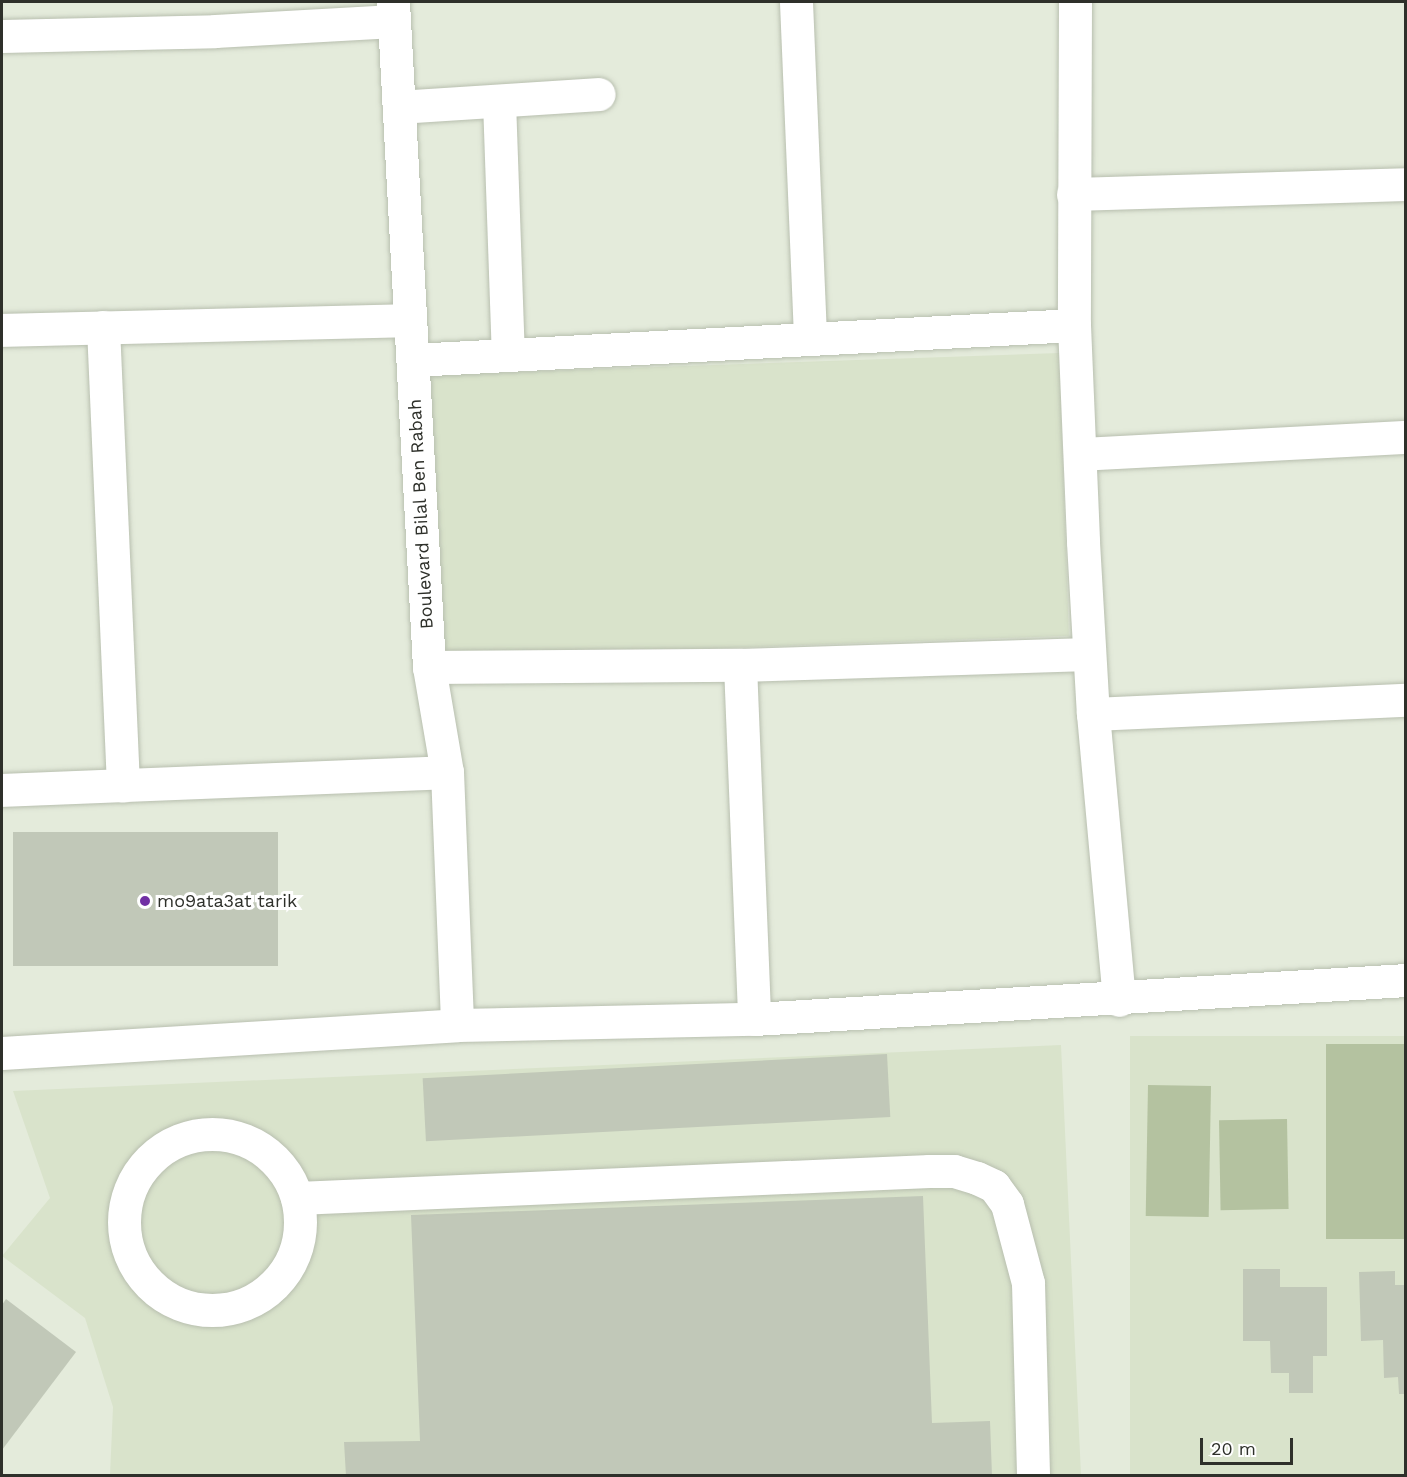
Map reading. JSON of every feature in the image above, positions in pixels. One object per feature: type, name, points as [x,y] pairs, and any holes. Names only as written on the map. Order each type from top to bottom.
[{"type":"street","points":[[796,2],[810,338]]},
{"type":"street","points":[[1075,2],[1074,326],[1093,714],[1119,999]]},
{"type":"street","points":[[2,36],[215,31],[394,11]]},
{"type":"street","name":"Boulevard Bilal Ben Rabah","points":[[394,11],[429,667],[447,772],[458,1025]]},
{"type":"street","points":[[399,107],[599,94]]},
{"type":"street","points":[[499,101],[508,355]]},
{"type":"street","points":[[1073,194],[1406,184]]},
{"type":"street","points":[[2,330],[409,320]]},
{"type":"street","points":[[413,360],[1074,326]]},
{"type":"street","points":[[103,327],[123,786]]},
{"type":"street","points":[[1080,454],[1406,437]]},
{"type":"street","points":[[429,667],[740,665],[1089,654]]},
{"type":"street","points":[[740,665],[754,1019]]},
{"type":"street","points":[[1093,714],[1406,700]]},
{"type":"street","points":[[2,790],[447,772]]},
{"type":"street","points":[[2,1053],[458,1025],[754,1019],[1119,999],[1406,980]]},
{"type":"street","points":[[216,1133],[243,1138],[267,1152],[286,1173],[297,1198],[300,1228],[293,1258],[276,1284],[251,1302],[221,1310],[191,1308],[155,1289],[140,1275],[126,1247],[122,1216],[128,1189],[142,1166],[163,1147],[188,1136],[216,1133]]},
{"type":"street","points":[[297,1198],[928,1171],[954,1171],[977,1178],[994,1186],[1007,1204],[1028,1283],[1033,1476]]},
{"type":"shaded area","points":[[1059,353],[1069,636],[438,658],[428,375]]},
{"type":"shaded area","points":[[1130,1036],[1405,1036],[1405,1475],[1130,1475]]},
{"type":"shaded area","points":[[1326,1044],[1405,1044],[1405,1239],[1326,1239]]},
{"type":"shaded area","points":[[1061,1045],[1081,1475],[110,1475],[113,1407],[85,1318],[2,1256],[50,1198],[13,1091]]},
{"type":"shaded area","points":[[1148,1085],[1211,1086],[1209,1217],[1146,1216]]},
{"type":"shaded area","points":[[1287,1119],[1289,1209],[1221,1210],[1219,1120]]},
{"type":"building","name":"mo9ata3at tarik","points":[[13,832],[278,832],[278,966],[13,966]]},
{"type":"building","points":[[887,1054],[890,1117],[426,1141],[423,1078]]},
{"type":"building","points":[[923,1196],[932,1423],[990,1421],[992,1476],[346,1476],[344,1442],[420,1441],[411,1215]]},
{"type":"building","points":[[1243,1269],[1280,1269],[1280,1287],[1327,1287],[1327,1356],[1313,1356],[1313,1393],[1289,1393],[1289,1373],[1271,1373],[1270,1341],[1243,1341]]},
{"type":"building","points":[[1395,1271],[1395,1285],[1406,1285],[1406,1394],[1399,1394],[1398,1377],[1384,1378],[1383,1340],[1361,1341],[1359,1272]]},
{"type":"building","points":[[6,1299],[76,1352],[2,1450],[2,1305]]},
{"type":"place","name":"mo9ata3at tarik","points":[[145,901]]}]
